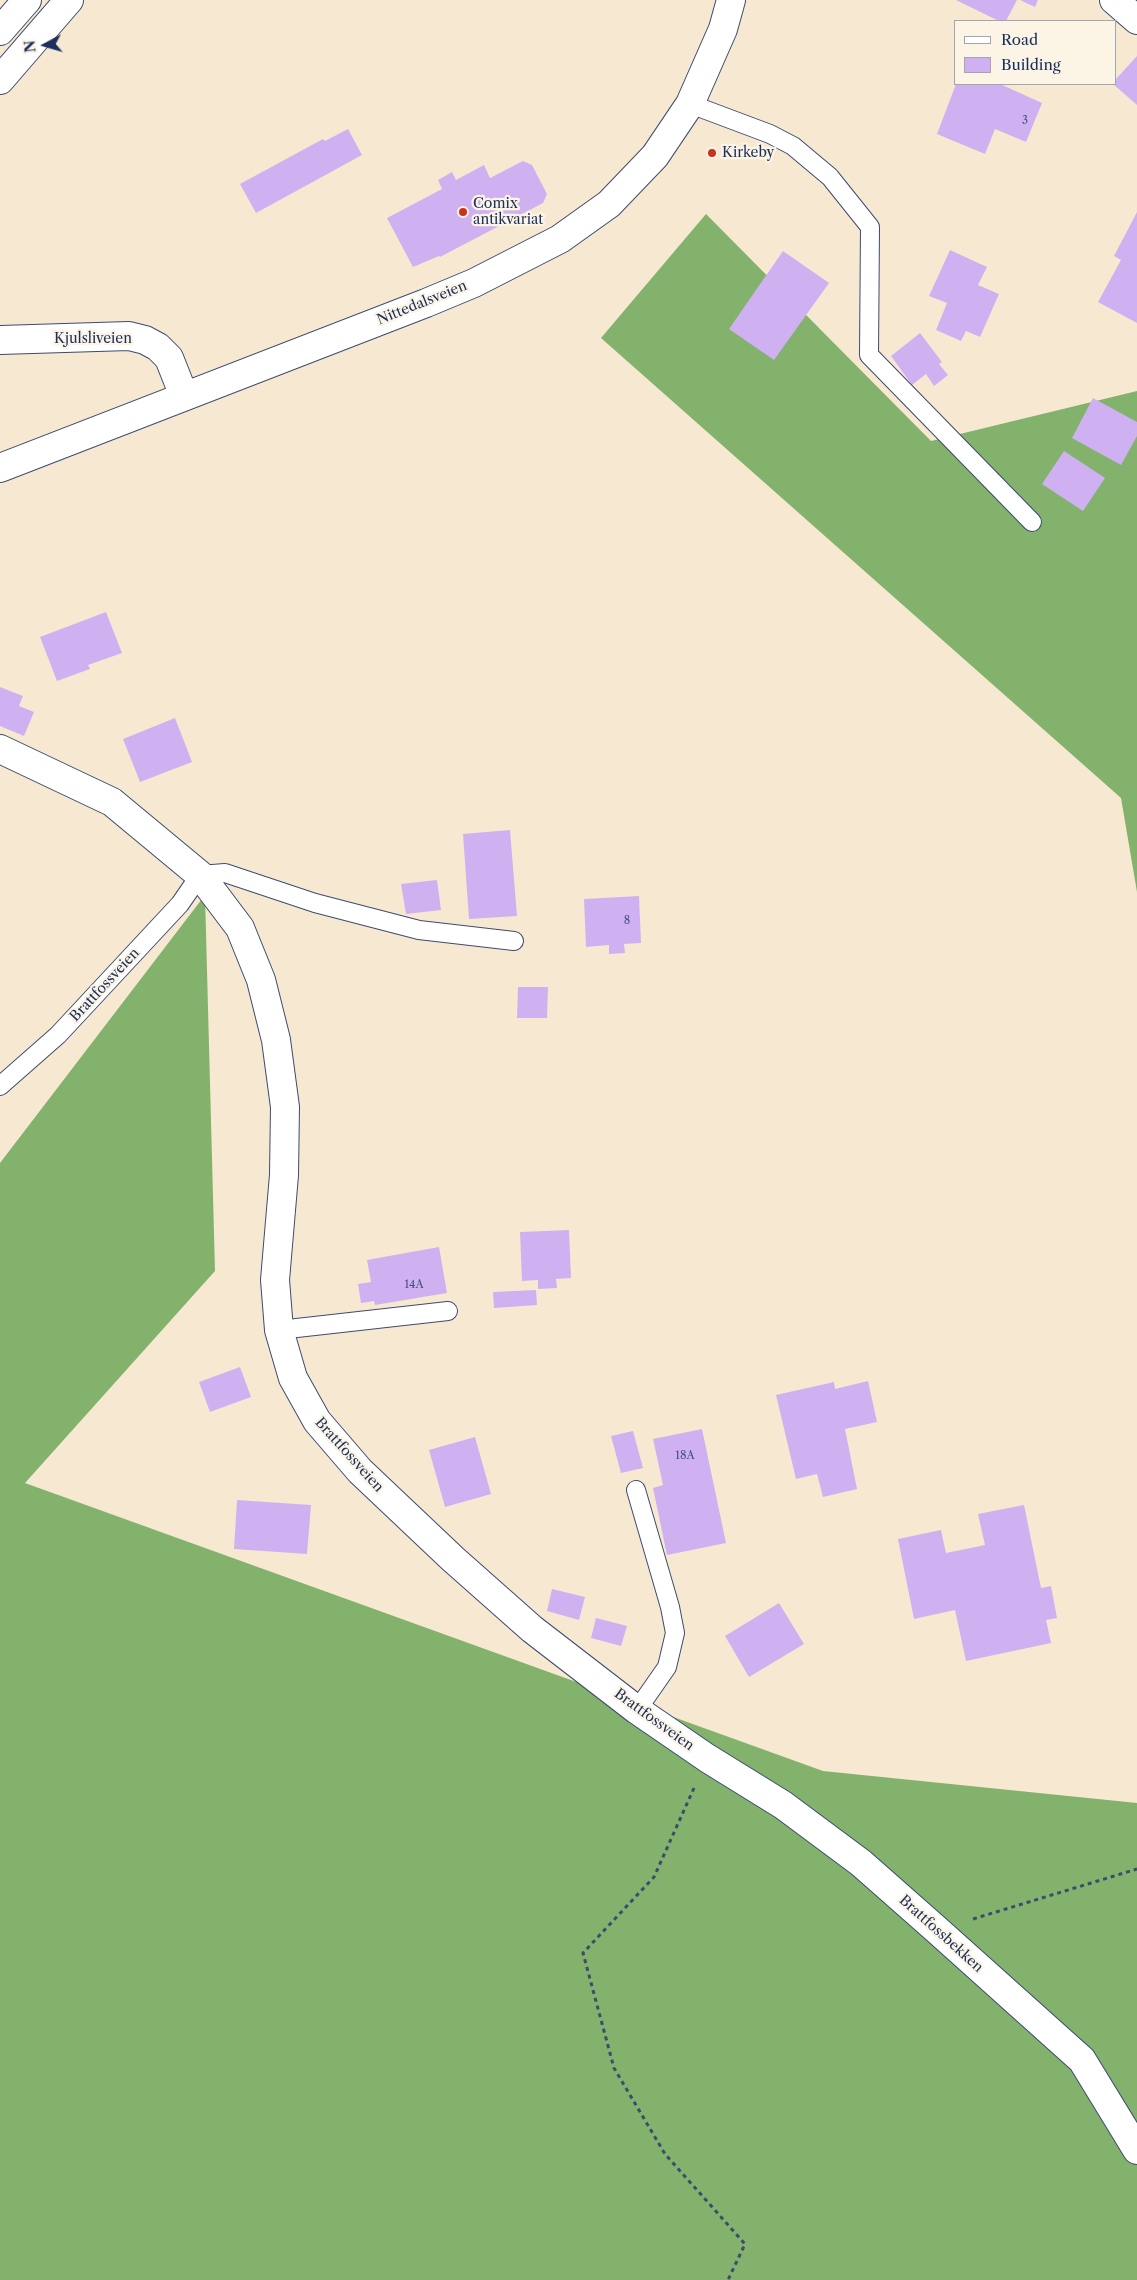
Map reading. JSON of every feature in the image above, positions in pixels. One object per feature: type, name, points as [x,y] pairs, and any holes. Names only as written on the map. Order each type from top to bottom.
[{"type":"main road","points":[[0,31],[27,0]]},
{"type":"main road","points":[[0,80],[69,0]]},
{"type":"main road","name":"Nittedalsveien","points":[[0,468],[474,283],[560,239],[608,204],[655,156],[690,104],[723,28],[731,0]]},
{"type":"main road","points":[[1114,0],[1137,20]]},
{"type":"main road","name":"Kjulsliveien","points":[[0,340],[129,336],[144,340],[158,347],[169,358],[184,396]]},
{"type":"main road","name":"Brattfossveien","points":[[0,749],[112,802],[200,875],[240,928],[261,980],[276,1040],[285,1107],[284,1175],[275,1280],[279,1330],[293,1378],[317,1421],[360,1471],[532,1629],[637,1710],[707,1758]]},
{"type":"main road","name":"Brattfossbekken","points":[[707,1758],[783,1805],[861,1863],[1082,2060],[1137,2150]]},
{"type":"lane","points":[[690,104],[770,134],[793,146],[830,177],[870,227],[868,355],[1032,522]]},
{"type":"lane","points":[[200,875],[225,873],[316,903],[419,930],[514,941]]},
{"type":"lane","name":"Brattfossveien","points":[[0,1086],[58,1035],[180,904],[200,875]]},
{"type":"lane","points":[[279,1330],[448,1311]]},
{"type":"lane","points":[[636,1490],[670,1606],[675,1633],[667,1667],[637,1710]]},
{"type":"path","points":[[707,1758],[654,1877],[583,1953],[614,2068],[665,2154],[745,2244],[728,2280]]},
{"type":"path","points":[[937,1930],[1137,1869]]},
{"type":"green space","points":[[706,214],[931,441],[1137,391],[1137,892],[1121,798],[601,338]]},
{"type":"green space","points":[[205,895],[215,1271],[25,1483],[823,1771],[1137,1803],[1137,2280],[0,2280],[0,1163]]},
{"type":"building","points":[[956,0],[1017,0],[1007,20],[997,20]]},
{"type":"building","points":[[1020,0],[1038,0],[1035,7]]},
{"type":"building","points":[[1137,56],[1137,105],[1114,85],[1117,85],[1117,78]]},
{"type":"building","points":[[956,85],[1002,85],[1042,103],[1026,142],[995,129],[985,154],[937,134]]},
{"type":"building","points":[[348,129],[362,155],[256,213],[240,184],[323,139],[325,141]]},
{"type":"building","name":"Comix antikvariat","points":[[523,161],[532,165],[547,194],[543,203],[440,257],[413,267],[387,218],[442,189],[438,180],[452,172],[456,180],[484,165],[490,178]]},
{"type":"building","points":[[1137,212],[1137,323],[1098,302],[1121,260],[1114,256]]},
{"type":"building","points":[[950,250],[987,267],[978,285],[999,294],[980,337],[966,331],[961,341],[936,330],[947,303],[929,296]]},
{"type":"building","points":[[783,251],[829,283],[774,360],[729,329]]},
{"type":"building","points":[[920,333],[942,362],[939,364],[948,375],[934,386],[926,374],[912,385],[891,356]]},
{"type":"building","points":[[1093,398],[1137,422],[1137,436],[1121,465],[1072,438]]},
{"type":"building","points":[[1064,451],[1105,478],[1083,511],[1042,484]]},
{"type":"building","points":[[106,612],[122,653],[88,665],[90,669],[57,681],[40,637]]},
{"type":"building","points":[[0,687],[23,696],[19,706],[34,712],[24,736],[0,726]]},
{"type":"building","points":[[175,718],[192,762],[140,782],[123,739]]},
{"type":"building","points":[[510,830],[517,916],[469,919],[463,834]]},
{"type":"building","points":[[437,880],[441,910],[406,914],[401,884]]},
{"type":"building","points":[[639,896],[641,943],[624,944],[625,953],[609,954],[609,945],[586,947],[584,899]]},
{"type":"building","points":[[518,987],[548,987],[547,1018],[517,1018]]},
{"type":"building","points":[[569,1230],[571,1278],[556,1279],[557,1288],[538,1289],[538,1280],[522,1281],[520,1232]]},
{"type":"building","points":[[439,1247],[447,1293],[375,1305],[374,1301],[361,1303],[358,1284],[371,1282],[367,1260]]},
{"type":"building","points":[[536,1290],[537,1305],[494,1308],[493,1292]]},
{"type":"building","points":[[240,1367],[251,1397],[210,1412],[199,1382]]},
{"type":"building","points":[[868,1381],[877,1422],[845,1429],[857,1489],[823,1497],[817,1474],[796,1479],[776,1395],[834,1382],[835,1389]]},
{"type":"building","points":[[702,1429],[726,1543],[667,1555],[653,1488],[663,1485],[653,1439]]},
{"type":"building","points":[[633,1431],[643,1468],[621,1473],[611,1436]]},
{"type":"building","points":[[475,1437],[491,1494],[445,1507],[429,1450]]},
{"type":"building","points":[[237,1500],[311,1505],[307,1554],[234,1549]]},
{"type":"building","points":[[1024,1505],[1041,1588],[1051,1586],[1057,1618],[1046,1620],[1051,1643],[966,1661],[955,1610],[914,1619],[898,1539],[941,1530],[946,1553],[985,1545],[978,1514]]},
{"type":"building","points":[[552,1589],[585,1597],[579,1620],[547,1611]]},
{"type":"building","points":[[779,1603],[804,1644],[749,1677],[725,1636]]},
{"type":"building","points":[[596,1618],[627,1626],[621,1646],[591,1638]]},
{"type":"place","name":"Kirkeby","points":[[712,153]]},
{"type":"place","name":"Comix antikvariat","points":[[463,212]]}]
